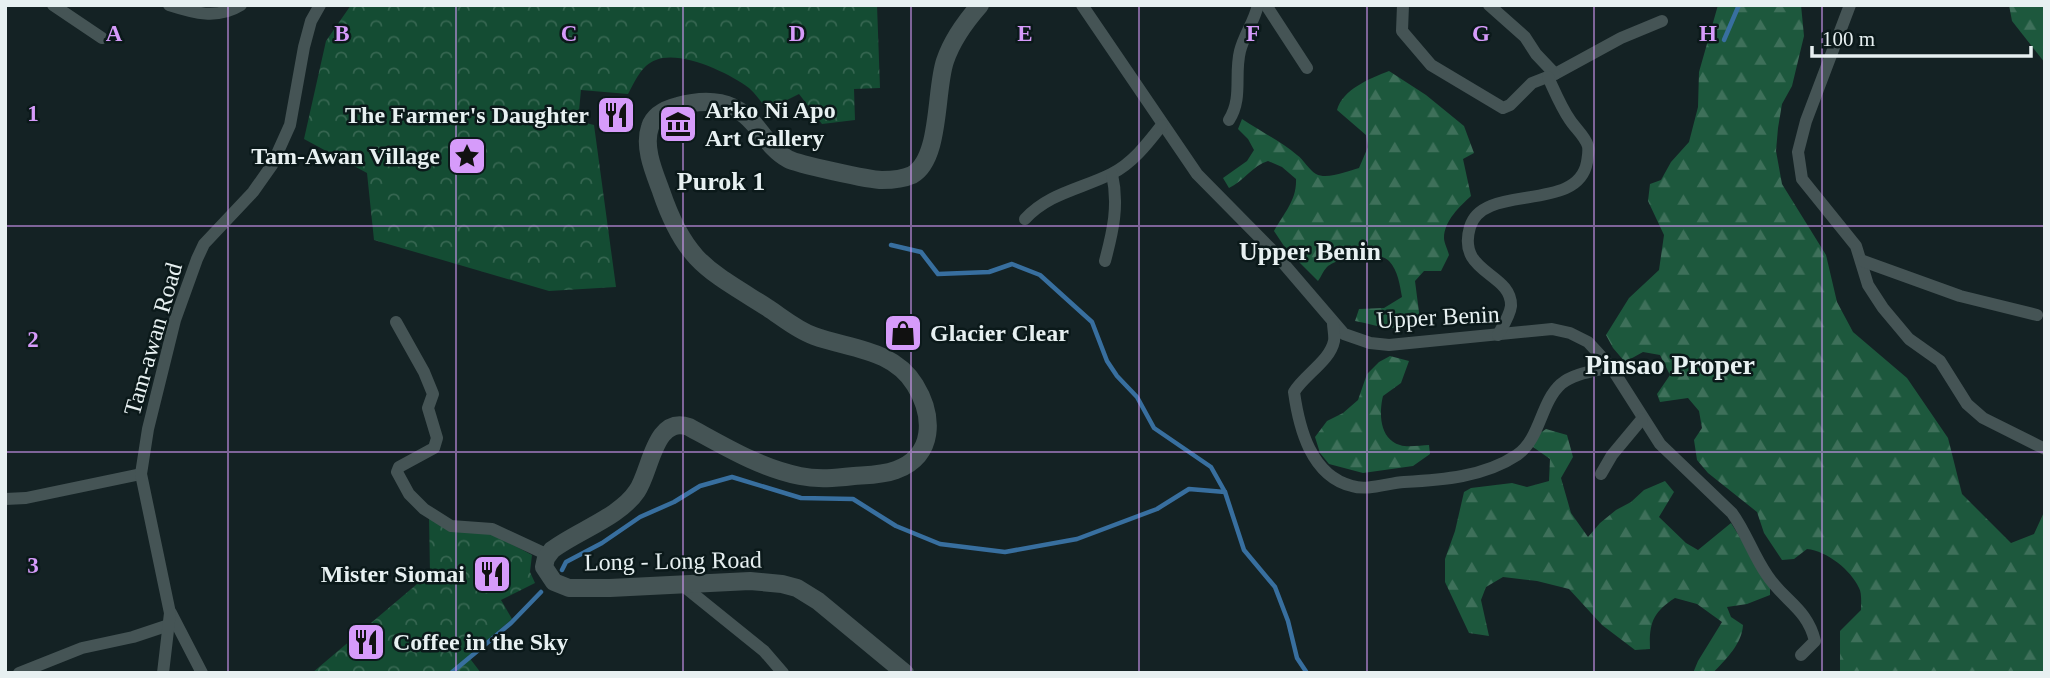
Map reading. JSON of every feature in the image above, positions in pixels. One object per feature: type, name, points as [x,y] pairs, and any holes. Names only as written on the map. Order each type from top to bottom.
[{"type":"main road","name":"Long - Long Road","points":[[905,673],[818,601],[782,584],[750,581],[610,589],[569,588],[560,586],[548,576],[544,567],[548,555],[560,544],[617,510],[633,497],[643,481],[657,443],[667,430],[675,425],[689,427],[771,467],[806,477],[827,479],[887,473],[903,467],[920,454],[928,435],[928,419],[922,398],[902,369],[875,354],[800,330],[711,272],[694,257],[669,214],[653,170],[648,134],[655,118],[669,109],[695,101],[720,103],[743,112],[772,146],[795,163],[880,180],[914,174],[924,162],[930,147],[941,77],[949,49],[966,21],[980,5]]},
{"type":"street","points":[[52,5],[102,38]]},
{"type":"street","points":[[169,5],[198,14],[215,15],[241,5]]},
{"type":"street","name":"Tam-awan Road","points":[[163,673],[170,619],[141,474],[148,429],[173,327],[197,259],[204,244],[253,192],[272,164],[290,125],[304,47],[320,5]]},
{"type":"street","name":"Upper Benin","points":[[1082,5],[1197,174],[1272,250],[1344,334],[1355,339],[1389,345],[1552,329],[1570,333],[1588,342],[1611,367],[1660,444],[1718,499],[1741,526],[1769,579],[1801,611],[1811,626],[1815,641],[1801,655]]},
{"type":"street","points":[[1229,120],[1238,99],[1239,54],[1244,38],[1253,24],[1258,5]]},
{"type":"street","points":[[1266,5],[1307,68]]},
{"type":"street","points":[[1403,5],[1402,31],[1432,65],[1503,108],[1510,105],[1532,83],[1552,76],[1611,44],[1662,21]]},
{"type":"street","points":[[1489,5],[1525,37],[1552,76],[1562,107],[1587,142],[1589,151],[1583,176],[1577,183],[1558,191],[1496,205],[1482,211],[1470,225],[1467,244],[1473,261],[1504,287],[1510,296],[1511,307],[1499,335]]},
{"type":"street","points":[[1850,5],[1819,82],[1798,152],[1802,179],[1856,246],[1863,261],[1868,285],[1883,308],[1909,339],[1940,361],[1967,404],[1983,418],[2045,449]]},
{"type":"street","points":[[1025,219],[1035,208],[1052,197],[1112,174],[1131,160],[1163,125]]},
{"type":"street","points":[[1105,261],[1116,212],[1112,174]]},
{"type":"street","points":[[1863,261],[1960,296],[2037,315]]},
{"type":"street","points":[[396,322],[433,394],[428,408],[437,438],[434,448],[399,467],[397,472],[403,486],[424,509],[451,526],[492,530],[548,555]]},
{"type":"street","points":[[1333,323],[1334,341],[1330,350],[1300,382],[1294,393],[1300,425],[1311,456],[1336,479],[1353,487],[1455,478],[1508,461],[1528,444],[1552,395],[1561,384],[1572,377],[1611,367]]},
{"type":"street","points":[[1601,474],[1642,419]]},
{"type":"street","points":[[5,499],[26,498],[141,474]]},
{"type":"street","points":[[681,584],[764,651],[783,673]]},
{"type":"street","points":[[19,673],[82,648],[133,637],[170,619],[202,673]]},
{"type":"green space","name":"Tam-Awan Village","points":[[351,5],[877,5],[880,88],[854,89],[855,120],[822,124],[799,94],[767,110],[752,90],[740,82],[717,70],[678,58],[651,62],[639,74],[628,94],[581,90],[578,121],[594,125],[616,287],[549,291],[374,240],[367,173],[304,139],[326,41]]},
{"type":"green space","points":[[1718,5],[1801,5],[1804,36],[1792,86],[1782,104],[1778,128],[1776,151],[1782,184],[1826,255],[1837,302],[1853,332],[1907,378],[1948,438],[1962,494],[2011,543],[2034,534],[2045,510],[2045,673],[1840,673],[1840,631],[1861,610],[1861,593],[1855,581],[1838,562],[1822,553],[1807,549],[1794,559],[1782,560],[1764,533],[1757,512],[1708,473],[1697,460],[1694,440],[1702,428],[1699,411],[1688,398],[1660,402],[1657,394],[1670,375],[1660,355],[1643,352],[1625,362],[1606,335],[1629,298],[1659,270],[1664,235],[1648,201],[1650,184],[1661,180],[1671,162],[1689,142],[1698,107],[1699,72]]},
{"type":"green space","points":[[2009,5],[2045,5],[2045,63],[2012,21]]},
{"type":"green space","points":[[1389,71],[1426,95],[1464,126],[1474,153],[1463,159],[1471,196],[1453,214],[1445,232],[1444,240],[1449,255],[1441,271],[1424,271],[1415,281],[1420,320],[1413,325],[1397,328],[1355,321],[1359,309],[1384,308],[1402,297],[1397,273],[1389,261],[1376,255],[1348,258],[1332,263],[1318,281],[1286,249],[1274,231],[1292,200],[1296,179],[1282,167],[1268,161],[1257,166],[1229,188],[1223,178],[1247,161],[1254,150],[1238,129],[1242,119],[1300,157],[1316,174],[1332,176],[1359,168],[1368,147],[1366,135],[1337,110],[1351,91],[1365,81]]},
{"type":"green space","points":[[1390,356],[1409,361],[1401,383],[1383,396],[1381,417],[1384,431],[1393,442],[1400,445],[1429,445],[1430,454],[1413,466],[1363,473],[1329,464],[1320,453],[1315,437],[1327,421],[1343,413],[1358,400],[1367,374]]},
{"type":"green space","points":[[1546,429],[1567,435],[1573,457],[1561,478],[1571,513],[1588,537],[1616,510],[1631,502],[1644,490],[1665,481],[1674,492],[1659,517],[1686,543],[1698,550],[1731,523],[1770,585],[1770,595],[1747,604],[1727,607],[1731,617],[1743,625],[1742,632],[1732,651],[1713,673],[1693,673],[1722,622],[1697,604],[1675,598],[1657,613],[1654,619],[1650,632],[1650,649],[1635,650],[1602,625],[1569,589],[1537,581],[1503,577],[1486,587],[1481,600],[1489,636],[1469,633],[1445,582],[1445,559],[1464,492],[1471,488],[1512,483],[1527,487],[1549,481],[1550,459],[1533,447],[1534,437]]},
{"type":"green space","points":[[429,517],[496,536],[532,555],[530,572],[535,583],[501,600],[512,619],[468,656],[481,673],[312,673],[430,573]]},
{"type":"waterway","points":[[1724,40],[1739,5]]},
{"type":"waterway","points":[[891,245],[921,252],[938,274],[989,272],[1012,264],[1040,275],[1092,322],[1107,361],[1137,397],[1154,428],[1211,467],[1225,492],[1244,550],[1275,587],[1288,621],[1297,658],[1307,673]]},
{"type":"waterway","points":[[562,570],[566,562],[602,543],[640,517],[674,502],[700,486],[732,477],[801,498],[853,499],[896,526],[940,544],[1005,552],[1077,539],[1157,509],[1189,489],[1225,492]]},
{"type":"waterway","points":[[451,673],[511,623],[541,592]]},
{"type":"place","name":"The Farmer's Daughter","points":[[616,115]]},
{"type":"place","name":"Arko Ni Apo Art Gallery","points":[[678,124]]},
{"type":"place","name":"Tam-Awan Village","points":[[467,156]]},
{"type":"place","name":"Glacier Clear","points":[[903,333]]},
{"type":"place","name":"Mister Siomai","points":[[492,574]]},
{"type":"place","name":"Coffee in the Sky","points":[[366,642]]},
{"type":"district","name":"Purok 1","points":[[721,181]]},
{"type":"district","name":"Upper Benin","points":[[1310,251]]},
{"type":"district","name":"Pinsao Proper","points":[[1670,364]]}]
